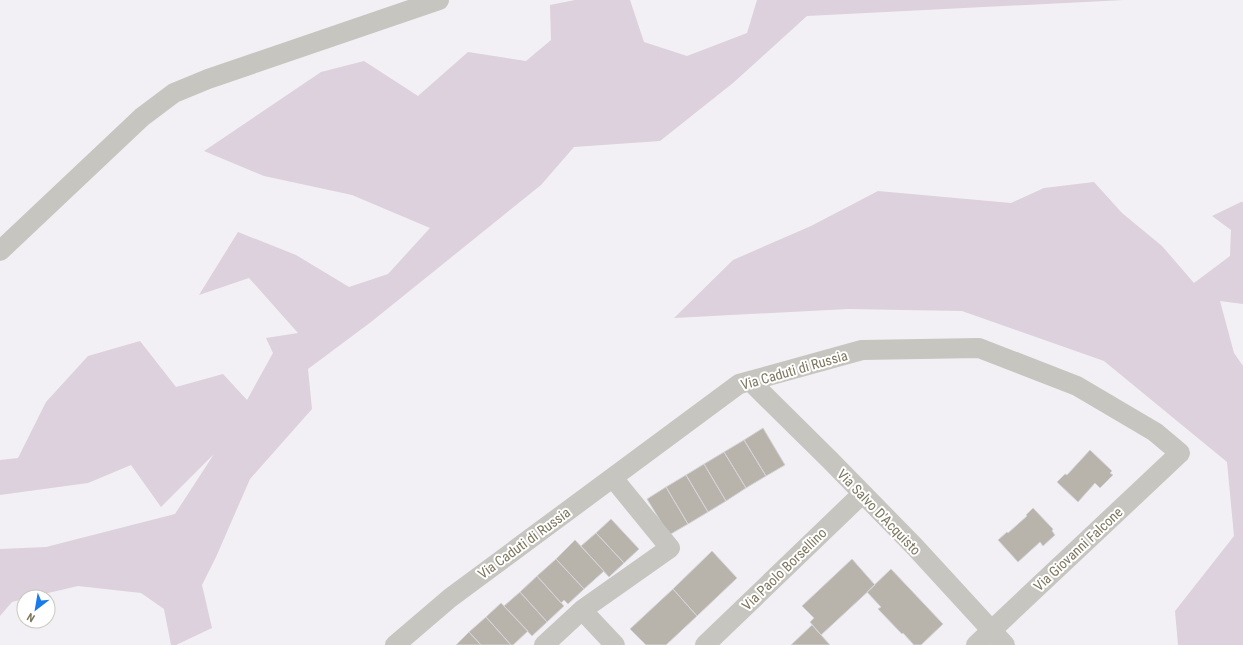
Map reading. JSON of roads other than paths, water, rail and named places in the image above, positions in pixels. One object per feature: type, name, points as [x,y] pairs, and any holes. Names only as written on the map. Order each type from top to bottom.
[{"type":"street","points":[[0,251],[142,117],[174,93],[208,79],[439,0]]},
{"type":"street","name":"Via Caduti di Russia","points":[[395,645],[450,598],[738,384],[862,350],[979,348],[1077,386],[1155,432],[1180,453]]},
{"type":"street","name":"Via Salvo D'Acquisto","points":[[750,381],[915,547],[1005,645]]},
{"type":"street","name":"Via Giovanni Falcone","points":[[976,645],[1180,453]]},
{"type":"street","points":[[544,645],[582,610],[670,548],[613,478]]},
{"type":"street","name":"Via Paolo Borsellino","points":[[705,645],[862,494]]},
{"type":"street","points":[[582,610],[615,645]]}]
